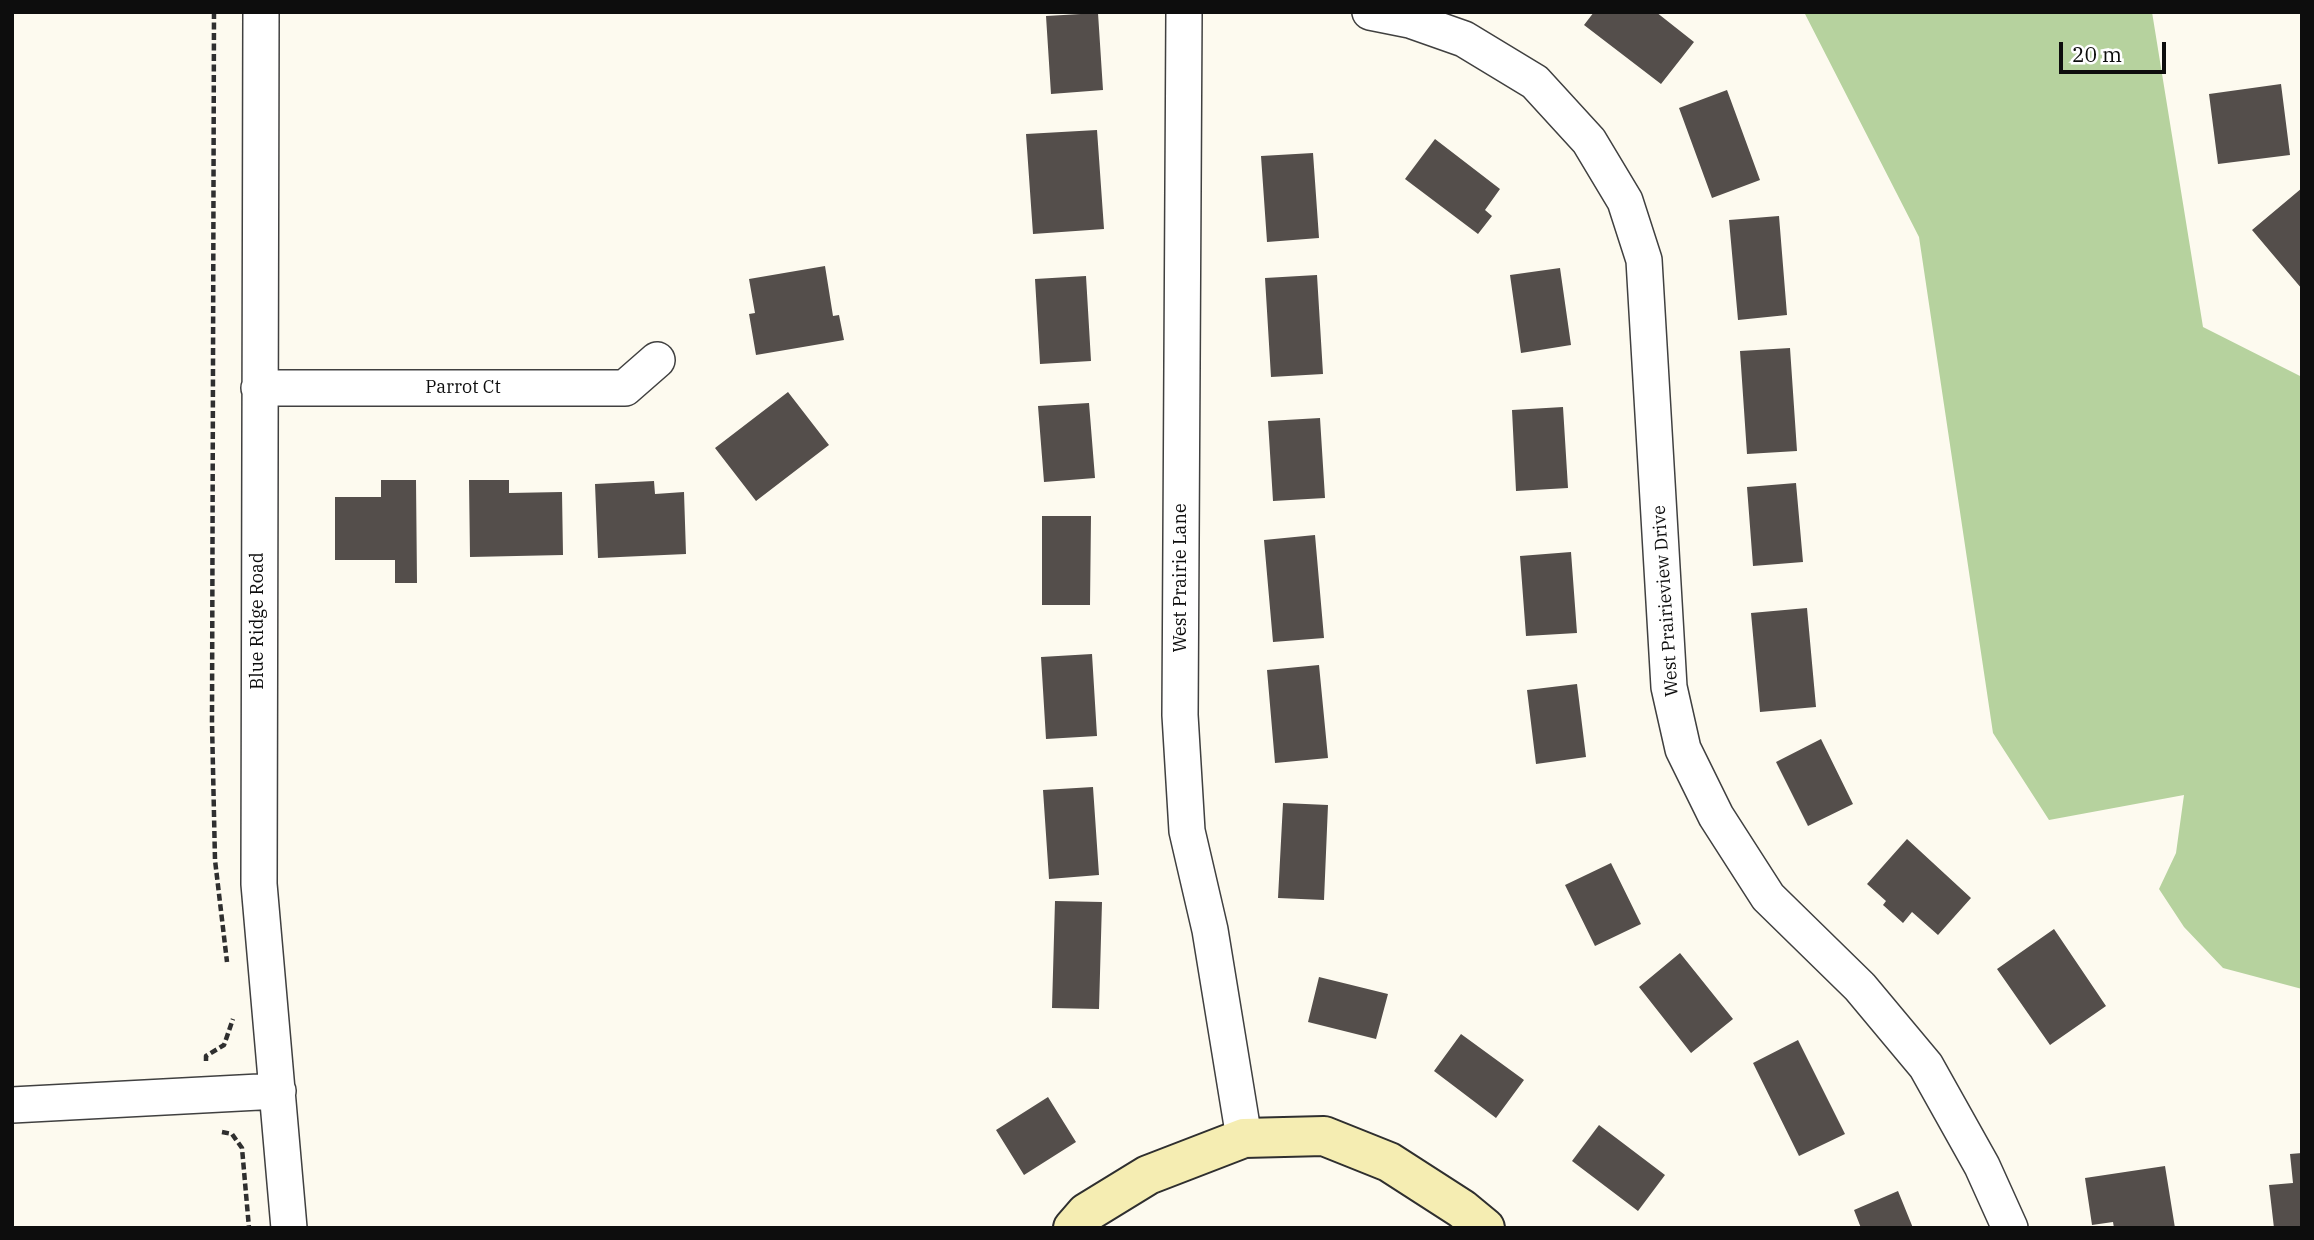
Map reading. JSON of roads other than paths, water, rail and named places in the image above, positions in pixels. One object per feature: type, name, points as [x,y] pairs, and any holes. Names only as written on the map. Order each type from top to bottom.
[{"type":"street","name":"Blue Ridge Road","points":[[261,12],[259,884],[289,1228]]},
{"type":"street","name":"West Prairie Lane","points":[[1184,12],[1180,715],[1187,831],[1210,930],[1244,1138]]},
{"type":"street","name":"West Prairieview Drive","points":[[1370,12],[1410,20],[1464,39],[1535,82],[1589,141],[1625,201],[1644,260],[1669,687],[1683,749],[1716,816],[1769,897],[1860,987],[1926,1066],[1982,1166],[2010,1228]]},
{"type":"street","name":"Parrot Ct","points":[[259,388],[625,388],[656,360]]},
{"type":"street","points":[[12,1105],[278,1091]]},
{"type":"street","points":[[1073,1228],[1086,1213],[1148,1175],[1244,1138],[1324,1136],[1389,1162],[1462,1209],[1485,1228]]}]
